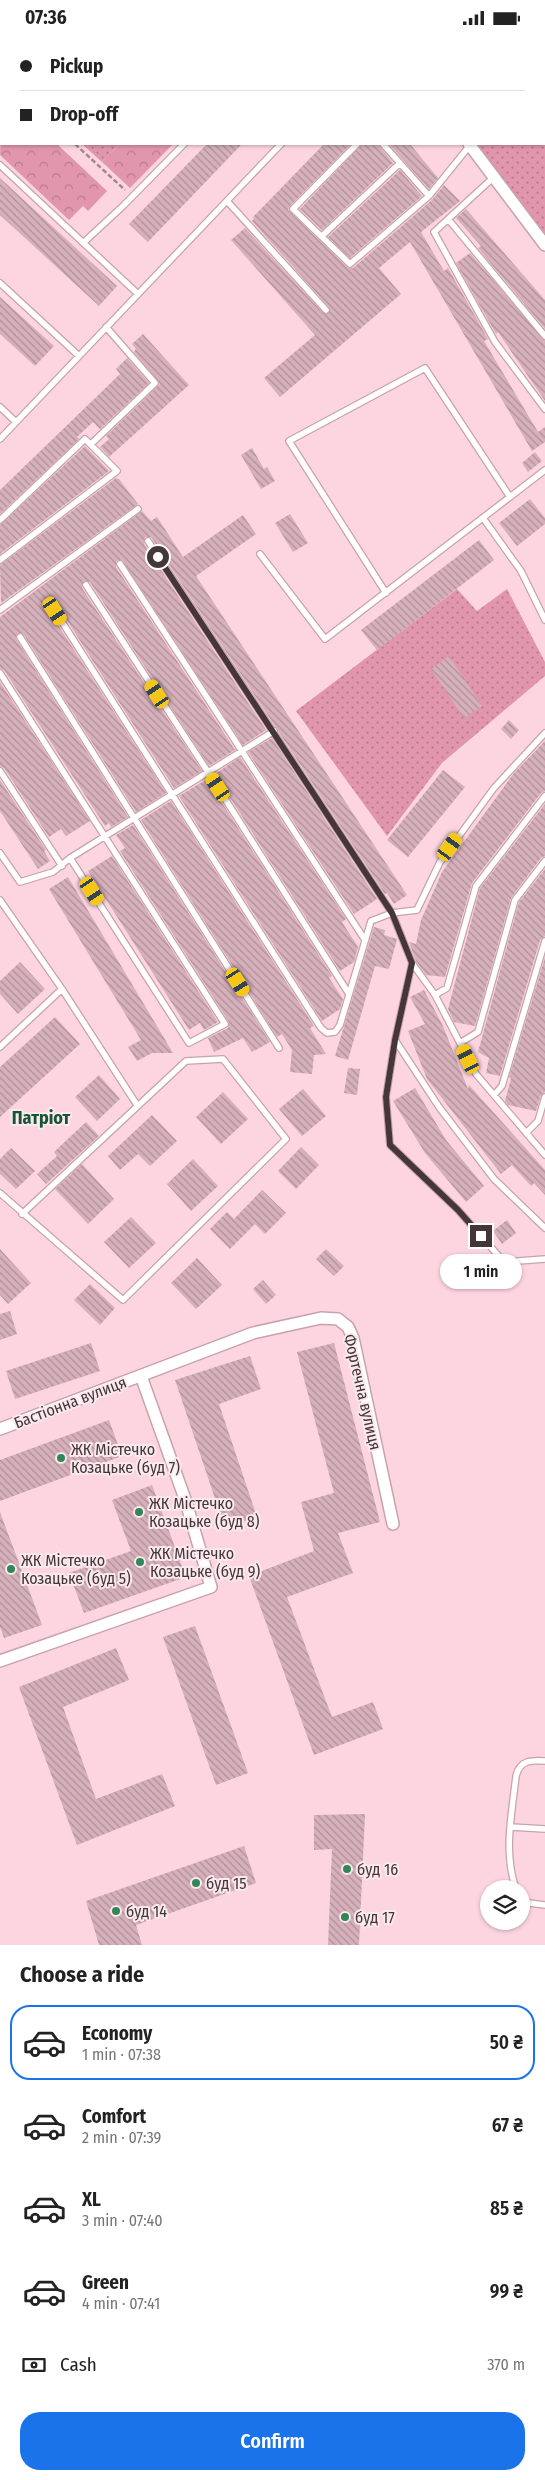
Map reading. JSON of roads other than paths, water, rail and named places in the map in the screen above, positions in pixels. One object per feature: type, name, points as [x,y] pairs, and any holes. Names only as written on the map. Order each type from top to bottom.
[{"type":"street","points":[[471,145],[545,245]]},
{"type":"street","name":"Фортечна вулиця","points":[[141,1375],[253,1333],[321,1318],[338,1319],[348,1327],[353,1338],[393,1524]]},
{"type":"street","points":[[0,1661],[211,1587],[185,1499],[141,1375]]},
{"type":"street","name":"Бастіонна вулиця","points":[[0,1429],[141,1375]]},
{"type":"lane","points":[[0,78],[0,83]]},
{"type":"lane","points":[[83,243],[183,145]]},
{"type":"lane","points":[[0,439],[280,145]]},
{"type":"lane","points":[[356,145],[293,209],[350,263],[430,196],[469,145]]},
{"type":"lane","points":[[385,145],[430,196]]},
{"type":"lane","points":[[322,236],[400,163]]},
{"type":"lane","points":[[0,165],[138,294]]},
{"type":"lane","points":[[495,176],[434,232],[495,342],[545,409]]},
{"type":"lane","points":[[227,201],[326,310]]},
{"type":"lane","points":[[448,219],[545,336]]},
{"type":"lane","points":[[0,283],[79,356]]},
{"type":"lane","points":[[91,444],[156,383],[106,327]]},
{"type":"lane","points":[[386,593],[289,441],[425,368],[510,497]]},
{"type":"lane","points":[[0,407],[16,422]]},
{"type":"lane","points":[[0,520],[86,439],[117,471],[0,560]]},
{"type":"lane","points":[[260,554],[324,639],[545,470]]},
{"type":"lane","points":[[0,610],[138,509]]},
{"type":"lane","points":[[483,518],[521,571],[545,620]]},
{"type":"lane","points":[[148,541],[392,913],[412,963],[435,995],[476,1074],[545,1155]]},
{"type":"lane","points":[[120,563],[365,941]]},
{"type":"lane","points":[[86,585],[208,772],[349,995]]},
{"type":"lane","points":[[55,611],[323,1031],[331,1033],[338,1029],[371,921],[392,913],[417,910],[440,862],[494,788],[545,733]]},
{"type":"lane","points":[[20,637],[279,1048]]},
{"type":"lane","points":[[0,673],[225,1024],[189,1043],[70,858]]},
{"type":"lane","points":[[0,853],[20,882],[53,872],[70,858],[274,731]]},
{"type":"lane","points":[[0,771],[62,866]]},
{"type":"lane","points":[[435,995],[447,988],[476,886],[545,797]]},
{"type":"lane","points":[[460,1043],[478,1032],[515,900],[545,861]]},
{"type":"lane","points":[[0,900],[62,989],[137,1105]]},
{"type":"lane","points":[[494,1095],[502,1086],[545,941]]},
{"type":"lane","points":[[412,963],[395,1040],[386,1097],[390,1145],[458,1210],[504,1262],[545,1259]]},
{"type":"lane","points":[[0,1047],[62,989]]},
{"type":"lane","points":[[395,1040],[439,1107],[494,1179],[545,1228]]},
{"type":"lane","points":[[0,1193],[22,1215],[123,1300],[286,1139],[223,1059],[186,1061],[22,1215]]},
{"type":"lane","points":[[526,1133],[538,1121],[545,1097]]},
{"type":"lane","points":[[513,1880],[509,1865],[516,1776],[519,1767],[530,1761],[545,1761]]},
{"type":"lane","points":[[511,1827],[545,1829]]},
{"type":"lane","points":[[530,1903],[545,1905]]},
{"type":"place","name":"ЖК Містечко Козацьке (буд 7)","points":[[61,1458]]},
{"type":"place","name":"ЖК Містечко Козацьке (буд 8)","points":[[139,1512]]},
{"type":"place","name":"ЖК Містечко Козацьке (буд 9)","points":[[140,1562]]},
{"type":"place","name":"ЖК Містечко Козацьке (буд 5)","points":[[11,1569]]},
{"type":"place","name":"буд 16","points":[[347,1869]]},
{"type":"place","name":"буд 15","points":[[196,1883]]},
{"type":"place","name":"буд 14","points":[[116,1911]]},
{"type":"place","name":"буд 17","points":[[345,1917]]},
{"type":"district","name":"Патріот","points":[[41,1118]]}]
